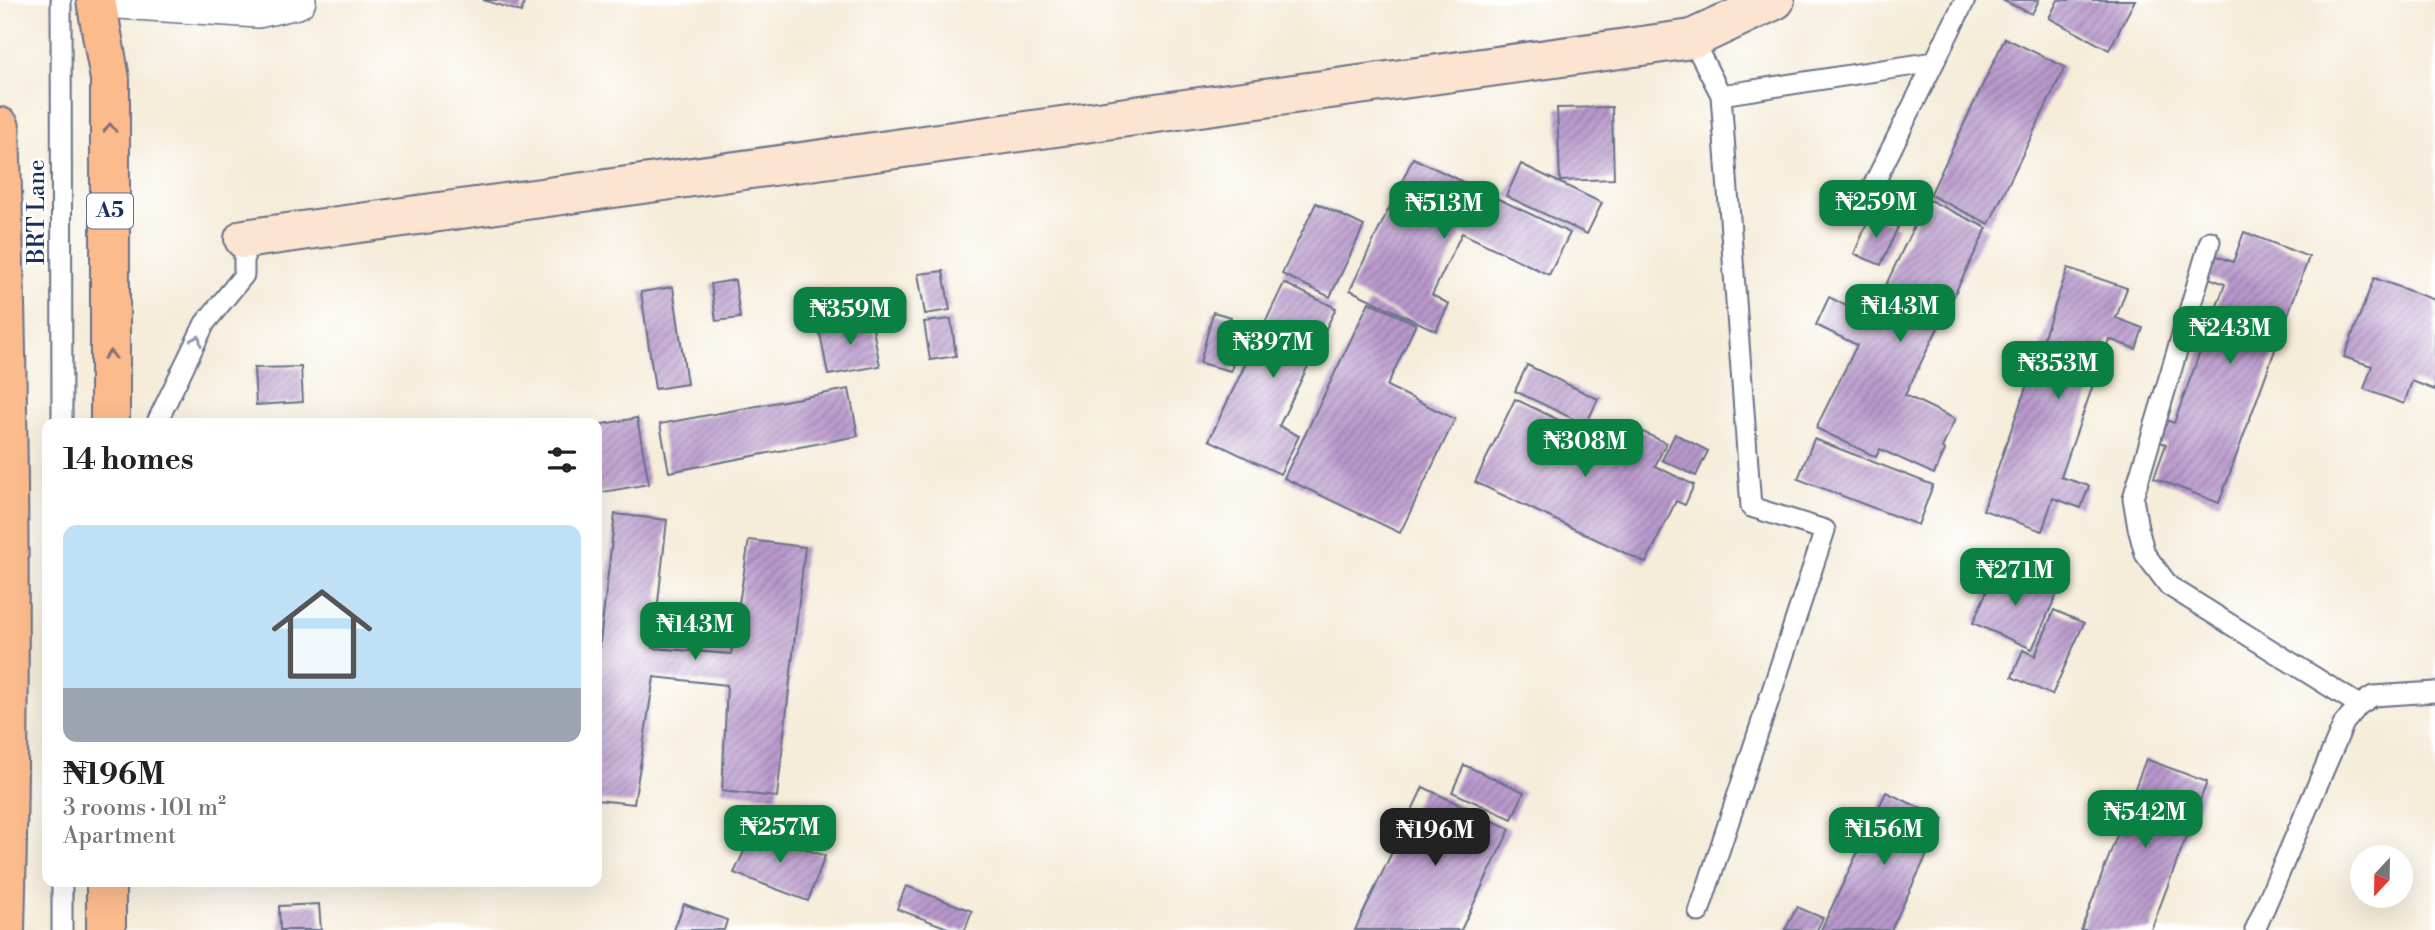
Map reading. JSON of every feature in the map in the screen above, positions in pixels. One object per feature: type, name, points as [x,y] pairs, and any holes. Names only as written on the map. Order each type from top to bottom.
[{"type":"highway","name":"A5","points":[[96,0],[110,79],[110,418]]},
{"type":"highway","points":[[0,127],[8,360],[10,737],[5,930]]},
{"type":"highway","points":[[106,887],[106,930]]},
{"type":"street","points":[[119,0],[258,9],[297,0]]},
{"type":"street","points":[[244,239],[1692,39],[1775,0]]},
{"type":"lane","name":"BRT Lane","points":[[61,0],[62,418]]},
{"type":"lane","points":[[1862,208],[1965,0]]},
{"type":"lane","points":[[1692,39],[1721,95],[1751,507],[1825,530],[1699,912]]},
{"type":"lane","points":[[1721,95],[1934,62]]},
{"type":"lane","points":[[159,418],[205,323],[244,275],[244,239]]},
{"type":"lane","points":[[2210,242],[2133,498],[2137,528],[2145,554],[2169,586],[2359,705]]},
{"type":"lane","points":[[2255,930],[2344,723],[2359,705],[2374,696],[2435,692]]},
{"type":"lane","points":[[62,887],[62,930]]},
{"type":"building","points":[[483,0],[525,0],[521,12]]},
{"type":"building","points":[[2002,0],[2039,0],[2032,14]]},
{"type":"building","points":[[2058,0],[2135,0],[2109,50],[2049,18]]},
{"type":"building","points":[[2005,38],[2065,67],[1989,224],[1930,195]]},
{"type":"building","points":[[1612,107],[1614,179],[1560,181],[1557,108]]},
{"type":"building","points":[[1413,158],[1570,233],[1549,275],[1462,233],[1432,295],[1449,304],[1436,331],[1350,290]]},
{"type":"building","points":[[1521,164],[1602,203],[1587,234],[1506,196]]},
{"type":"building","points":[[1927,199],[1987,228],[1905,395],[1955,419],[1934,474],[1880,449],[1876,457],[1816,428],[1857,345],[1816,325],[1829,297],[1870,318]]},
{"type":"building","points":[[1316,203],[1364,226],[1330,297],[1282,274]]},
{"type":"building","points":[[1870,216],[1898,227],[1881,265],[1854,254]]},
{"type":"building","points":[[2244,232],[2309,257],[2219,503],[2154,478],[2166,444],[2153,440],[2161,418],[2174,423],[2225,284],[2201,275],[2209,253],[2233,262]]},
{"type":"building","points":[[2068,268],[2127,288],[2116,318],[2143,328],[2136,349],[2109,339],[2061,477],[2089,486],[2081,508],[2053,498],[2042,531],[1983,510]]},
{"type":"building","points":[[943,271],[950,310],[925,314],[918,274]]},
{"type":"building","points":[[2374,278],[2435,300],[2435,390],[2412,381],[2404,404],[2364,389],[2372,366],[2344,357]]},
{"type":"building","points":[[735,280],[740,318],[716,321],[711,284]]},
{"type":"building","points":[[1284,283],[1336,308],[1279,426],[1299,436],[1280,474],[1209,440]]},
{"type":"building","points":[[673,287],[687,384],[655,389],[641,292]]},
{"type":"building","points":[[1369,302],[1416,324],[1387,386],[1455,419],[1400,533],[1284,478]]},
{"type":"building","points":[[1213,312],[1231,317],[1223,345],[1237,348],[1231,371],[1200,363]]},
{"type":"building","points":[[871,319],[880,366],[828,375],[819,328]]},
{"type":"building","points":[[951,319],[956,356],[930,360],[924,322]]},
{"type":"building","points":[[1527,365],[1598,399],[1586,425],[1515,391]]},
{"type":"building","points":[[301,367],[303,402],[256,405],[254,368]]},
{"type":"building","points":[[849,389],[858,436],[669,472],[660,424]]},
{"type":"building","points":[[1515,399],[1610,445],[1622,422],[1666,443],[1655,466],[1694,485],[1685,505],[1676,501],[1646,563],[1475,482]]},
{"type":"building","points":[[637,418],[649,484],[602,492],[602,424]]},
{"type":"building","points":[[1675,434],[1708,451],[1696,476],[1662,460]]},
{"type":"building","points":[[1814,439],[1933,485],[1918,525],[1798,479]]},
{"type":"building","points":[[615,514],[667,520],[653,648],[731,654],[749,540],[805,547],[777,797],[722,791],[727,685],[654,677],[634,804],[602,801],[602,625]]},
{"type":"building","points":[[1997,567],[2057,594],[2032,649],[1973,623]]},
{"type":"building","points":[[2054,610],[2084,623],[2052,695],[2012,677],[2023,650],[2035,656]]},
{"type":"building","points":[[2146,759],[2207,782],[2151,930],[2081,930]]},
{"type":"building","points":[[1464,765],[1524,792],[1512,819],[1452,792]]},
{"type":"building","points":[[1423,787],[1510,829],[1461,930],[1355,930]]},
{"type":"building","points":[[1886,792],[1944,819],[1891,930],[1821,930]]},
{"type":"building","points":[[754,830],[825,856],[808,901],[734,873]]},
{"type":"building","points":[[906,886],[972,911],[965,930],[953,930],[897,909]]},
{"type":"building","points":[[319,904],[321,930],[280,930],[279,906]]},
{"type":"building","points":[[684,904],[727,920],[724,930],[674,930]]},
{"type":"building","points":[[1797,907],[1823,918],[1817,930],[1785,930]]}]
